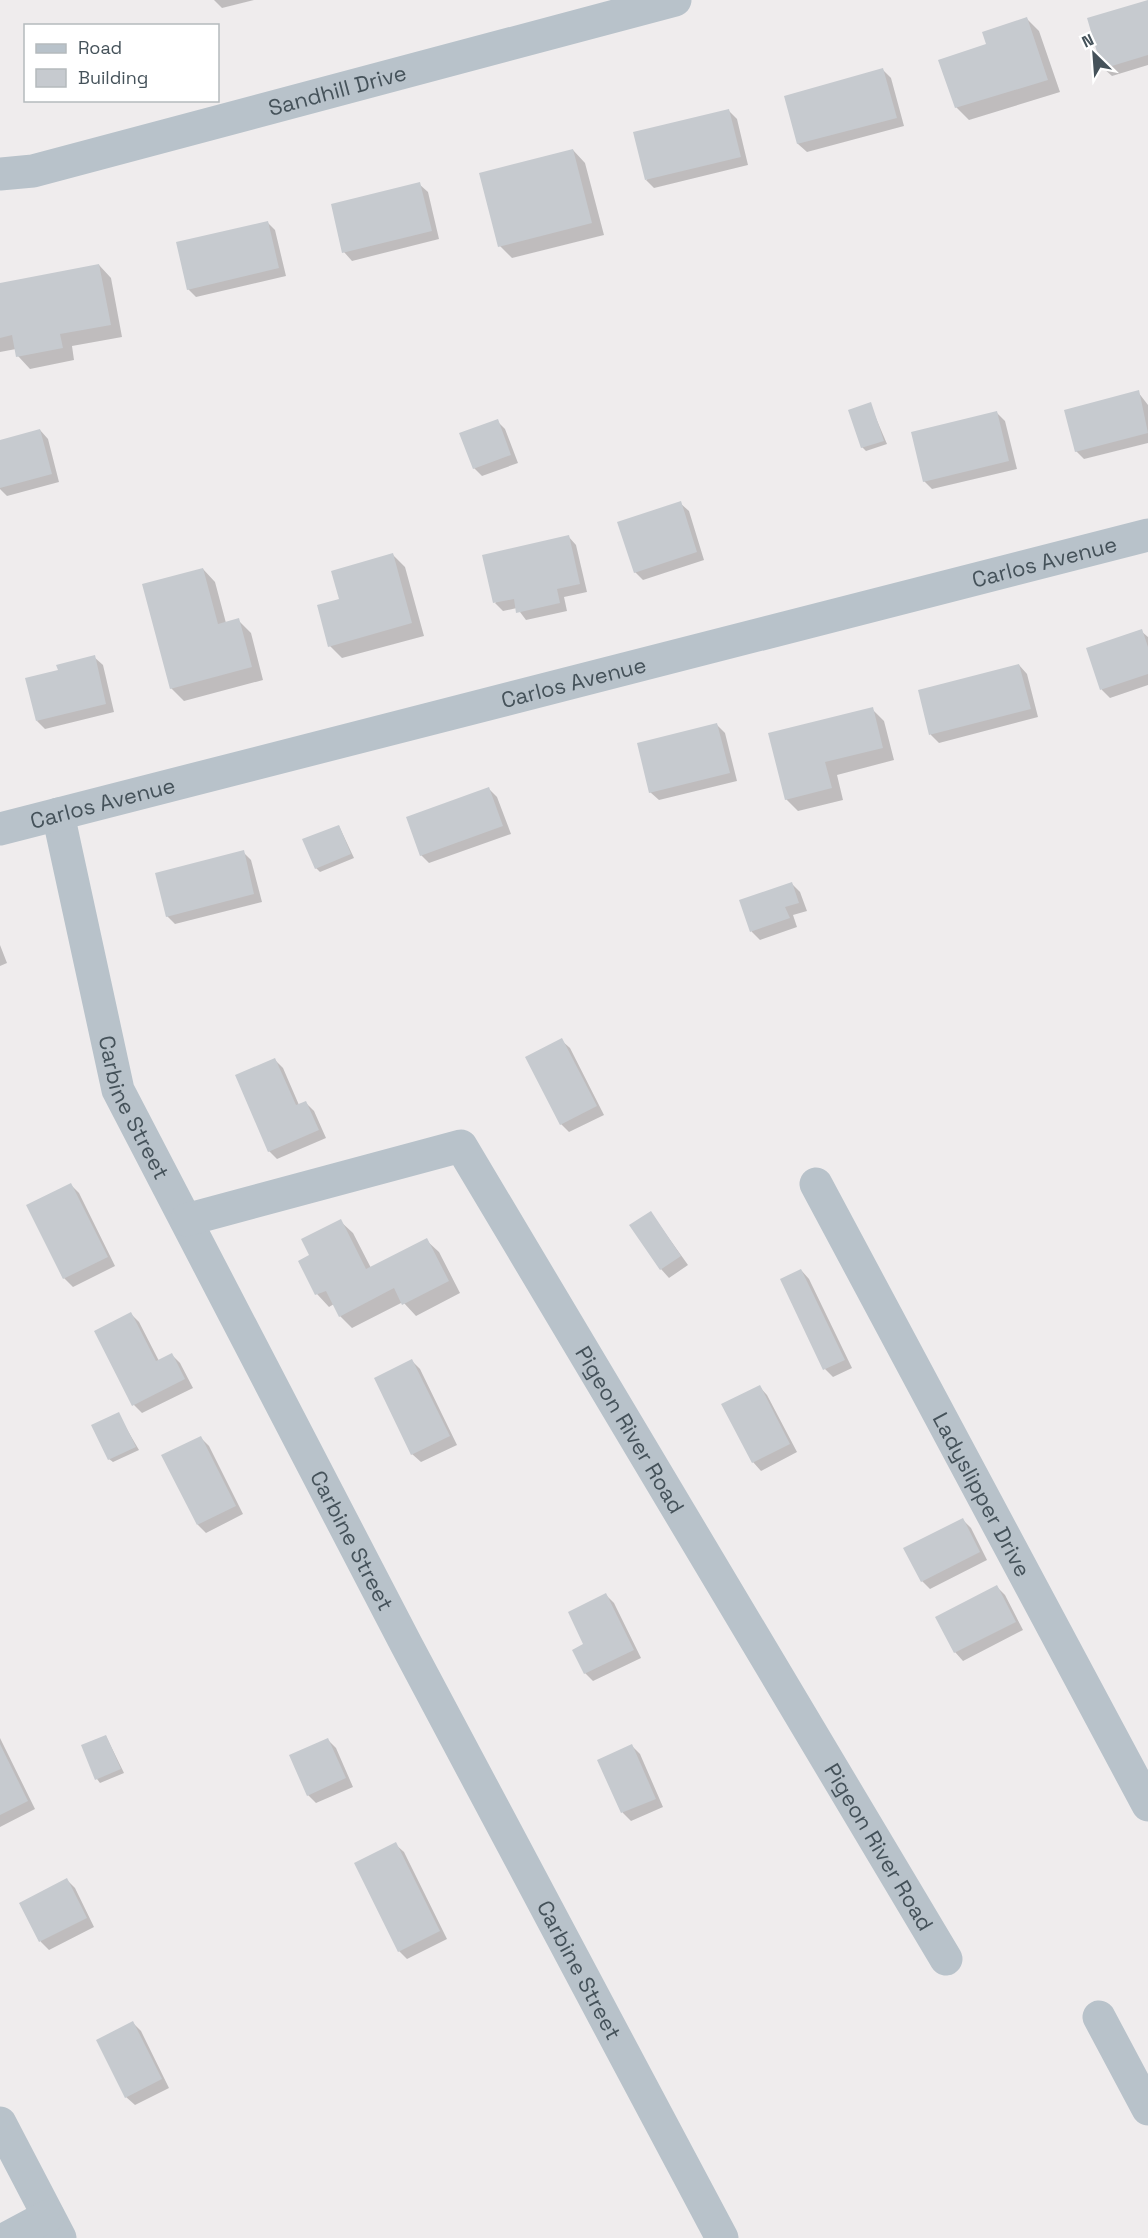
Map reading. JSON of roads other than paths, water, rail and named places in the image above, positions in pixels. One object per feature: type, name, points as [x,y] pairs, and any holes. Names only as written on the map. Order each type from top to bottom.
[{"type":"street","name":"Sandhill Drive","points":[[0,174],[33,171],[675,0]]},
{"type":"street","name":"Carlos Avenue","points":[[0,829],[1148,535]]},
{"type":"street","name":"Carbine Street","points":[[58,814],[118,1090],[406,1644],[723,2238]]},
{"type":"street","name":"Pigeon River Road","points":[[186,1220],[461,1146],[946,1959]]},
{"type":"street","name":"Ladyslipper Drive","points":[[816,1184],[1148,1805]]},
{"type":"street","points":[[1099,2017],[1148,2109]]},
{"type":"street","points":[[0,2123],[54,2227],[7,2238]]}]
